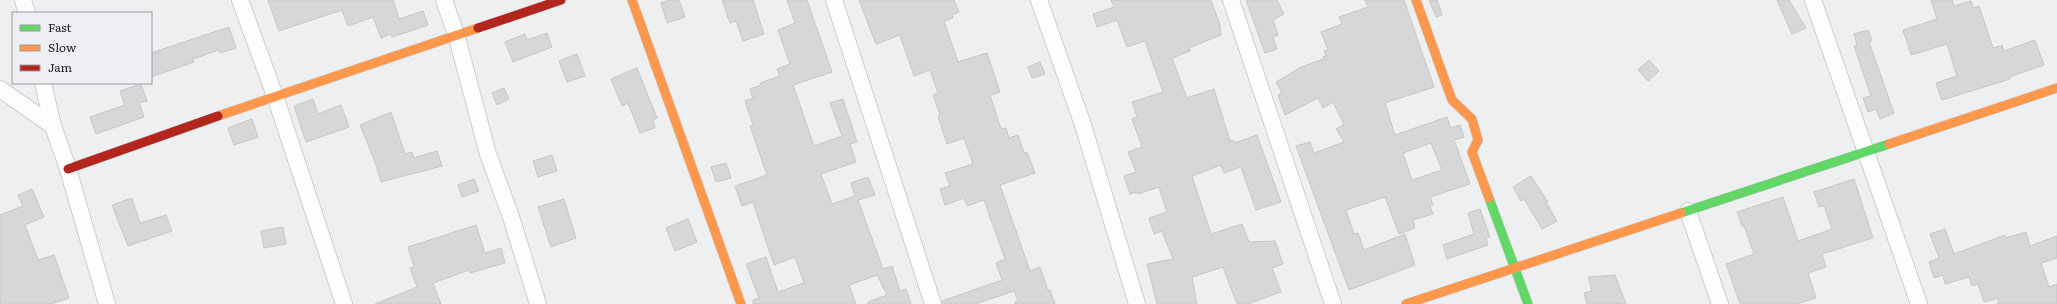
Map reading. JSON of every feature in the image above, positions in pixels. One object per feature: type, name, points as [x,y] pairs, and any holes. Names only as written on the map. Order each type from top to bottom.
[{"type":"street","points":[[24,0],[27,12]]},
{"type":"street","points":[[240,0],[275,96],[344,304]]},
{"type":"street","points":[[444,0],[456,34],[488,154],[511,217],[538,304]]},
{"type":"street","points":[[68,169],[275,96],[561,0]]},
{"type":"street","points":[[632,0],[741,304]]},
{"type":"street","points":[[834,0],[933,304]]},
{"type":"street","points":[[1039,0],[1083,125],[1137,304]]},
{"type":"street","points":[[1231,0],[1333,304]]},
{"type":"street","points":[[1416,0],[1452,100],[1472,119],[1478,140],[1472,152],[1528,304]]},
{"type":"street","points":[[1813,0],[1919,304]]},
{"type":"street","points":[[43,84],[53,126],[68,169],[108,304]]},
{"type":"street","points":[[1406,304],[2057,88]]},
{"type":"street","points":[[0,89],[53,126]]},
{"type":"street","points":[[1688,211],[1720,304]]},
{"type":"building","points":[[268,0],[393,0],[399,19],[423,11],[428,25],[392,37],[391,34],[381,38],[373,17],[348,26],[342,10],[279,31]]},
{"type":"building","points":[[670,0],[679,0],[685,17],[667,23],[661,3]]},
{"type":"building","points":[[722,0],[753,0],[764,34],[743,41],[736,21],[730,23]]},
{"type":"building","points":[[787,0],[807,0],[832,72],[793,85],[814,146],[842,136],[830,103],[843,99],[857,142],[850,144],[856,162],[821,174],[832,204],[855,196],[851,183],[868,177],[875,195],[858,200],[883,269],[892,266],[900,291],[906,289],[911,304],[868,304],[868,302],[887,295],[877,275],[849,285],[856,304],[753,304],[753,300],[759,298],[746,264],[766,257],[778,292],[804,283],[795,257],[774,265],[753,202],[742,206],[735,186],[767,175],[750,126],[753,125],[745,101],[753,98],[750,89],[761,85],[760,83],[780,76],[777,69],[790,64],[778,30],[795,23]]},
{"type":"building","points":[[859,0],[954,0],[959,12],[952,15],[953,18],[944,21],[958,62],[987,53],[1000,92],[990,95],[1001,129],[1006,128],[1009,138],[1018,135],[1024,153],[1027,152],[1035,173],[1000,185],[1030,271],[1040,267],[1048,290],[1050,290],[1055,304],[1015,304],[1015,302],[1018,301],[1014,291],[975,304],[942,304],[942,301],[1002,280],[996,263],[1005,259],[984,200],[967,206],[964,198],[945,205],[940,189],[950,186],[945,173],[973,164],[964,138],[947,144],[938,116],[940,115],[933,95],[938,93],[930,70],[914,76],[900,35],[876,44]]},
{"type":"building","points":[[1111,0],[1211,0],[1220,25],[1221,35],[1189,48],[1190,51],[1172,58],[1187,98],[1214,89],[1230,141],[1233,140],[1234,143],[1257,135],[1281,202],[1256,210],[1241,167],[1224,173],[1221,165],[1192,176],[1211,234],[1242,224],[1249,242],[1275,241],[1283,264],[1272,268],[1281,292],[1248,304],[1237,304],[1223,267],[1192,277],[1197,304],[1157,304],[1147,264],[1173,259],[1162,231],[1154,234],[1149,218],[1167,212],[1159,187],[1138,194],[1137,192],[1130,194],[1124,176],[1136,172],[1128,152],[1142,147],[1132,119],[1137,117],[1132,102],[1163,92],[1145,41],[1127,47],[1117,20],[1097,27],[1093,14],[1114,7]]},
{"type":"building","points":[[1246,0],[1277,0],[1284,14],[1273,20],[1278,35],[1273,37],[1277,49],[1265,53]]},
{"type":"building","points":[[1365,0],[1404,0],[1434,87],[1385,103],[1395,135],[1447,117],[1451,128],[1460,125],[1464,137],[1454,140],[1470,184],[1430,197],[1433,205],[1430,206],[1433,214],[1413,220],[1415,228],[1399,234],[1385,197],[1346,210],[1354,234],[1358,233],[1364,250],[1405,234],[1415,265],[1349,290],[1296,146],[1310,142],[1314,153],[1344,142],[1336,129],[1344,125],[1333,102],[1323,108],[1318,98],[1285,115],[1278,95],[1282,93],[1276,82],[1301,67],[1324,59],[1323,57],[1326,56],[1324,51],[1328,50],[1321,32],[1342,24],[1339,17],[1368,7]],"holes":[[[1431,143],[1442,170],[1412,180],[1403,153]]]},
{"type":"building","points":[[1429,0],[1437,0],[1442,15],[1436,17]]},
{"type":"building","points":[[1777,0],[1789,0],[1806,28],[1792,34]]},
{"type":"building","points":[[1931,0],[1952,0],[1954,6],[1971,1],[1973,8],[1979,6],[1993,48],[2002,45],[2004,51],[2035,40],[2044,65],[2009,77],[2010,79],[1942,100],[1936,83],[1957,76],[1947,44],[1911,55],[1903,30],[1937,19]]},
{"type":"building","points":[[229,27],[236,48],[220,53],[219,50],[193,59],[194,62],[152,77],[152,53]]},
{"type":"building","points":[[1868,30],[1872,41],[1869,42],[1894,113],[1880,119],[1876,109],[1868,112],[1863,98],[1871,96],[1854,46],[1857,45],[1854,34]]},
{"type":"building","points":[[547,33],[552,47],[513,62],[505,42],[525,34],[527,40]]},
{"type":"building","points":[[577,54],[585,76],[567,82],[559,61]]},
{"type":"building","points":[[1649,60],[1659,71],[1648,81],[1638,70]]},
{"type":"building","points":[[1040,62],[1045,74],[1032,78],[1028,67]]},
{"type":"building","points":[[637,68],[657,118],[653,120],[655,128],[640,133],[628,103],[622,106],[611,79]]},
{"type":"building","points":[[141,84],[147,101],[139,103],[144,117],[96,134],[90,117],[125,105],[120,91]]},
{"type":"building","points":[[504,88],[509,99],[497,105],[492,93]]},
{"type":"building","points":[[313,99],[318,114],[341,105],[349,127],[306,142],[294,106]]},
{"type":"building","points":[[391,112],[405,154],[412,152],[414,158],[437,151],[442,166],[381,182],[375,162],[360,125]]},
{"type":"building","points":[[252,119],[258,137],[234,145],[228,128]]},
{"type":"building","points":[[552,155],[557,171],[538,177],[533,161]]},
{"type":"building","points":[[726,163],[731,178],[716,182],[711,167]]},
{"type":"building","points":[[1531,176],[1548,202],[1546,202],[1557,221],[1542,229],[1524,199],[1521,201],[1513,187]]},
{"type":"building","points":[[474,179],[479,191],[462,197],[458,185]]},
{"type":"building","points":[[1854,179],[1873,238],[1822,254],[1826,267],[1808,273],[1816,298],[1797,304],[1740,304],[1726,264],[1754,254],[1744,226],[1742,226],[1737,212],[1783,197],[1798,241],[1832,229],[1824,206],[1819,207],[1814,192]]},
{"type":"building","points":[[32,189],[44,217],[25,225],[38,260],[54,255],[69,298],[51,304],[0,304],[0,215],[23,206],[18,195]]},
{"type":"building","points":[[132,198],[140,223],[166,215],[172,231],[128,246],[112,205]]},
{"type":"building","points":[[564,199],[576,238],[551,247],[538,207]]},
{"type":"building","points":[[1480,209],[1490,237],[1486,238],[1488,245],[1447,259],[1443,245],[1474,234],[1468,213]]},
{"type":"building","points":[[688,219],[697,242],[675,251],[666,228]]},
{"type":"building","points":[[476,225],[485,253],[501,248],[505,263],[470,273],[469,270],[433,283],[441,304],[375,304],[417,287],[410,268],[414,267],[408,247]]},
{"type":"building","points":[[283,227],[286,244],[264,248],[261,231]]},
{"type":"building","points":[[1945,229],[1954,254],[2005,235],[2006,238],[2026,232],[2030,246],[2057,236],[2057,258],[2041,263],[2049,287],[2057,284],[2057,304],[1998,304],[1998,298],[1984,302],[1978,284],[1972,286],[1969,277],[1945,284],[1943,275],[1934,278],[1929,262],[1939,258],[1930,234]]},
{"type":"building","points":[[1615,275],[1626,304],[1587,304],[1584,293],[1592,291],[1588,277]]},
{"type":"traffic: fast","points":[[1681,213],[1889,144]]},
{"type":"traffic: fast","points":[[1489,198],[1528,304]]},
{"type":"traffic: slow","points":[[632,0],[741,304]]},
{"type":"traffic: slow","points":[[1416,0],[1452,100],[1472,119],[1478,140],[1472,152],[1489,198]]},
{"type":"traffic: slow","points":[[218,116],[478,28]]},
{"type":"traffic: slow","points":[[1889,144],[2057,88]]},
{"type":"traffic: slow","points":[[1406,304],[1681,213]]},
{"type":"traffic: jam","points":[[478,28],[561,0]]},
{"type":"traffic: jam","points":[[68,169],[218,116]]}]
